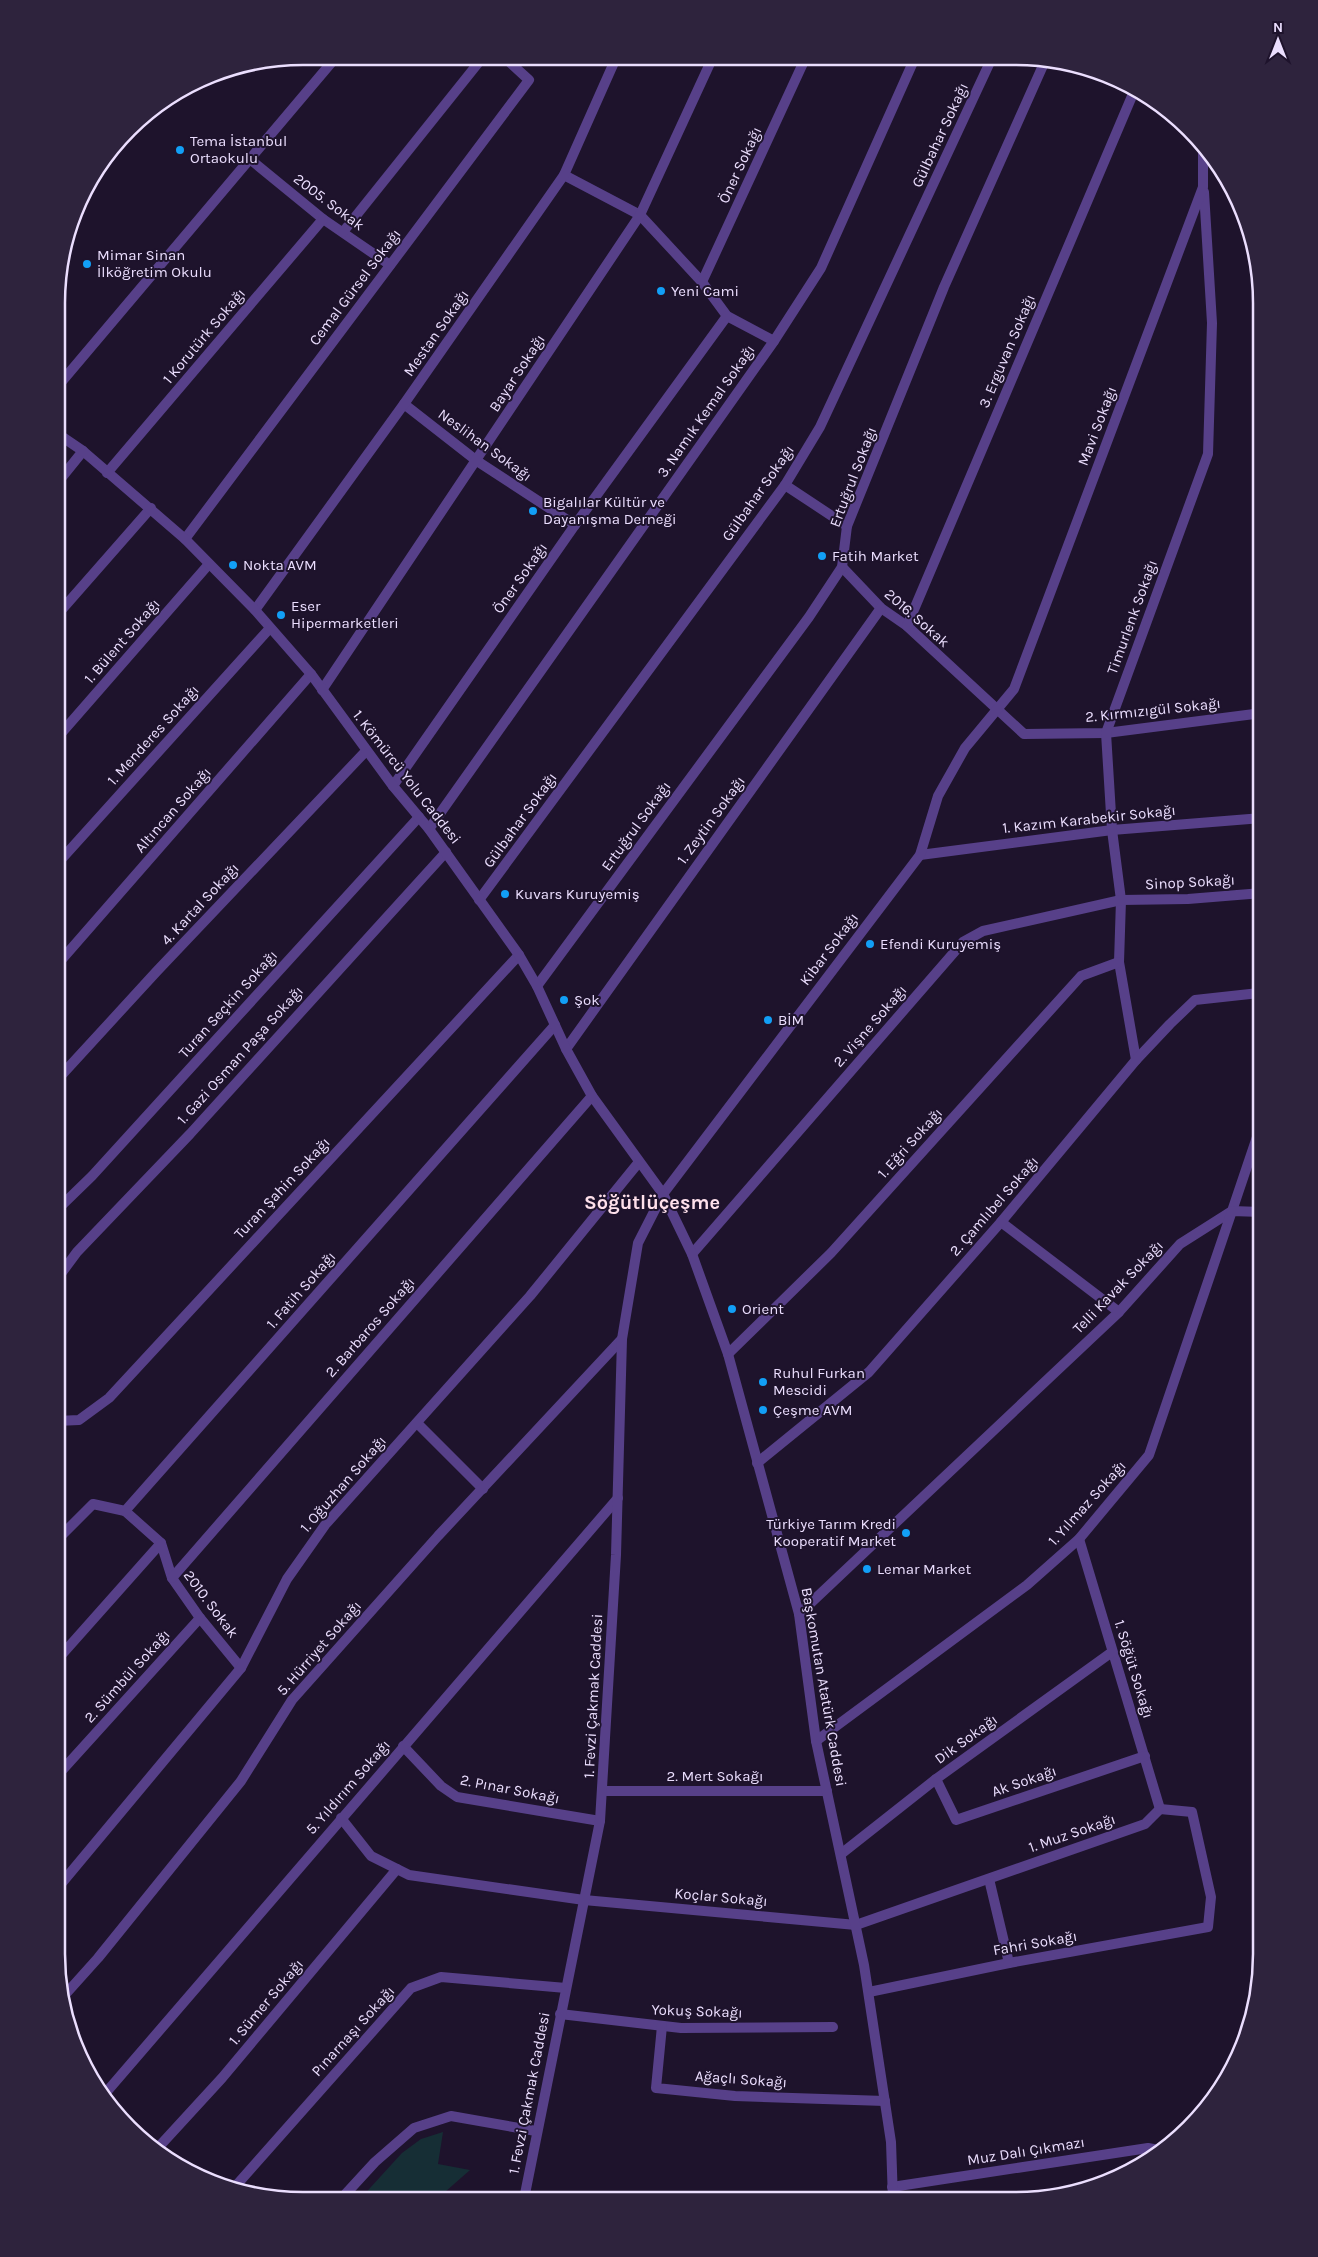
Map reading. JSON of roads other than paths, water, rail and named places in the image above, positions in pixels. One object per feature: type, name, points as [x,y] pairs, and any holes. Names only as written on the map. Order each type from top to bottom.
[{"type":"street","points":[[65,378],[330,65]]},
{"type":"street","points":[[343,232],[477,65]]},
{"type":"street","name":"Cemal Gürsel Sokağı","points":[[185,539],[529,80],[512,65]]},
{"type":"street","name":"Mestan Sokağı","points":[[255,610],[404,404],[564,175],[613,65]]},
{"type":"street","name":"Bayar Sokağı","points":[[322,690],[478,461],[640,215],[709,65]]},
{"type":"street","name":"Öner Sokağı","points":[[702,282],[802,65]]},
{"type":"street","name":"3. Namık Kemal Sokağı","points":[[429,829],[774,341],[821,268],[912,65]]},
{"type":"street","name":"Gülbahar Sokağı","points":[[479,900],[785,485],[820,427],[989,65]]},
{"type":"street","name":"Ertuğrul Sokağı","points":[[537,986],[809,616],[842,567],[847,526],[944,287],[1042,67]]},
{"type":"street","name":"3. Erguvan Sokağı","points":[[906,626],[1132,96]]},
{"type":"street","name":"Mavi Sokağı","points":[[996,710],[1014,689],[1203,187],[1203,157]]},
{"type":"street","name":"2005. Sokak","points":[[251,160],[323,219],[390,265]]},
{"type":"street","points":[[564,175],[640,215],[702,282],[727,316],[774,341]]},
{"type":"street","name":"Timurlenk Sokağı","points":[[1136,1060],[1119,962],[1121,900],[1112,830],[1106,733],[1208,454],[1212,323],[1203,187]]},
{"type":"street","name":"1 Korutürk Sokağı","points":[[107,473],[323,219]]},
{"type":"street","name":"Öner Sokağı","points":[[393,786],[575,525],[727,316]]},
{"type":"street","name":"Neslihan Sokağı","points":[[404,404],[478,461],[575,525]]},
{"type":"street","name":"1. Kömürcü Yolu Caddesi","points":[[65,439],[83,451],[185,539],[255,610],[311,674],[393,786],[446,852],[518,955],[537,986],[566,1049],[592,1096],[662,1194]]},
{"type":"street","points":[[65,473],[83,451]]},
{"type":"street","points":[[785,485],[847,526]]},
{"type":"street","points":[[65,606],[151,508]]},
{"type":"street","name":"1. Bülent Sokağı","points":[[65,729],[209,564]]},
{"type":"street","name":"2016. Sokak","points":[[842,567],[881,608],[906,626],[996,710]]},
{"type":"street","name":"1. Zeytin Sokağı","points":[[566,1049],[881,608]]},
{"type":"street","name":"1. Menderes Sokağı","points":[[65,855],[270,628]]},
{"type":"street","name":"Altıncan Sokağı","points":[[65,957],[311,674]]},
{"type":"street","name":"2. Kırmızıgül Sokağı","points":[[996,710],[1024,734],[1106,733],[1253,714]]},
{"type":"street","name":"Kibar Sokağı","points":[[662,1194],[920,855],[938,796],[966,748],[996,710]]},
{"type":"street","name":"4. Kartal Sokağı","points":[[65,1071],[366,750]]},
{"type":"street","name":"Turan Seçkin Sokağı","points":[[65,1202],[102,1165],[419,817]]},
{"type":"street","name":"1. Kazım Karabekir Sokağı","points":[[920,855],[1112,830],[1253,819]]},
{"type":"street","name":"1. Gazi Osman Paşa Sokağı","points":[[65,1268],[77,1252],[190,1134],[446,852]]},
{"type":"street","name":"Sinop Sokağı","points":[[1121,900],[1188,899],[1253,894]]},
{"type":"street","name":"2. Vişne Sokağı","points":[[692,1254],[963,942],[983,931],[1121,900]]},
{"type":"street","name":"Turan Şahin Sokağı","points":[[65,1421],[79,1420],[109,1398],[518,955]]},
{"type":"street","name":"1. Eğri Sokağı","points":[[728,1354],[832,1253],[1080,976],[1119,962]]},
{"type":"street","name":"2. Çamlıbel Sokağı","points":[[757,1463],[868,1372],[1001,1222],[1136,1060],[1195,1000],[1253,994]]},
{"type":"street","name":"1. Fatih Sokağı","points":[[125,1512],[555,1025]]},
{"type":"street","name":"2. Barbaros Sokağı","points":[[172,1578],[592,1096]]},
{"type":"street","points":[[1253,1146],[1232,1211],[1253,1212]]},
{"type":"street","name":"1. Oğuzhan Sokağı","points":[[65,1879],[241,1668],[287,1579],[325,1525],[530,1296],[639,1162]]},
{"type":"street","name":"Başkomutan Atatürk Caddesi","points":[[662,1194],[692,1254],[728,1354],[798,1614],[816,1740],[869,1992],[891,2142],[892,2192]]},
{"type":"street","name":"1. Fevzi Çakmak Caddesi","points":[[525,2192],[600,1821],[618,1498],[622,1339],[638,1242],[662,1194]]},
{"type":"street","name":"Telli Kavak Sokağı","points":[[798,1614],[1119,1312],[1180,1244],[1232,1211]]},
{"type":"street","name":"1. Yılmaz Sokağı","points":[[816,1740],[1027,1585],[1079,1539],[1149,1455],[1232,1211]]},
{"type":"street","points":[[1001,1222],[1119,1312]]},
{"type":"street","name":"5. Hürriyet Sokağı","points":[[68,1991],[98,1958],[241,1781],[292,1700],[482,1488],[622,1339]]},
{"type":"street","points":[[416,1423],[482,1488]]},
{"type":"street","name":"5. Yıldırım Sokağı","points":[[108,2090],[618,1498]]},
{"type":"street","points":[[65,1532],[92,1504],[125,1512],[161,1543],[65,1651]]},
{"type":"street","name":"1. Söğüt Sokağı","points":[[1079,1539],[1160,1809]]},
{"type":"street","name":"2010. Sokak","points":[[161,1543],[172,1578],[200,1618],[241,1668]]},
{"type":"street","name":"2. Sümbül Sokağı","points":[[65,1768],[200,1618]]},
{"type":"street","name":"Dik Sokağı","points":[[841,1854],[936,1780],[1112,1652]]},
{"type":"street","name":"2. Pınar Sokağı","points":[[403,1746],[441,1786],[457,1797],[600,1821]]},
{"type":"street","name":"Ak Sokağı","points":[[936,1780],[956,1820],[1145,1756]]},
{"type":"street","name":"2. Mert Sokağı","points":[[602,1791],[827,1791]]},
{"type":"street","name":"1. Muz Sokağı","points":[[856,1925],[1145,1824],[1160,1809]]},
{"type":"street","name":"Fahri Sokağı","points":[[869,1992],[1008,1963],[1208,1927],[1211,1897],[1192,1812],[1160,1809]]},
{"type":"street","points":[[341,1818],[371,1856],[408,1875],[584,1900]]},
{"type":"street","name":"1. Sümer Sokağı","points":[[161,2145],[222,2078],[397,1869]]},
{"type":"street","points":[[989,1878],[1008,1963]]},
{"type":"street","name":"Koçlar Sokağı","points":[[584,1900],[856,1925]]},
{"type":"street","name":"Pınarnaşı Sokağı","points":[[238,2183],[411,1988],[441,1977],[566,1988]]},
{"type":"street","name":"Yokuş Sokağı","points":[[560,2014],[681,2028],[833,2027]]},
{"type":"street","name":"Ağaçlı Sokağı","points":[[662,2026],[656,2088],[735,2096],[885,2101]]},
{"type":"street","points":[[347,2192],[375,2162],[414,2128],[450,2116],[536,2131]]},
{"type":"street","name":"Muz Dalı Çıkmazı","points":[[892,2187],[1152,2149]]},
{"type":"place","name":"Tema İstanbul Ortaokulu","points":[[180,150]]},
{"type":"place","name":"Mimar Sinan İlköğretim Okulu","points":[[87,264]]},
{"type":"place","name":"Yeni Cami","points":[[661,291]]},
{"type":"place","name":"Bigalılar Kültür ve Dayanışma Derneği","points":[[533,511]]},
{"type":"place","name":"Fatih Market","points":[[822,556]]},
{"type":"place","name":"Nokta AVM","points":[[233,565]]},
{"type":"place","name":"Eser Hipermarketleri","points":[[281,615]]},
{"type":"place","name":"Kuvars Kuruyemiş","points":[[505,894]]},
{"type":"place","name":"Efendi Kuruyemiş","points":[[870,944]]},
{"type":"place","name":"Şok","points":[[564,1000]]},
{"type":"place","name":"BİM","points":[[768,1020]]},
{"type":"place","name":"Orient","points":[[732,1309]]},
{"type":"place","name":"Ruhul Furkan Mescidi","points":[[763,1382]]},
{"type":"place","name":"Çeşme AVM","points":[[763,1410]]},
{"type":"place","name":"Türkiye Tarım Kredi Kooperatif Market","points":[[906,1533]]},
{"type":"place","name":"Lemar Market","points":[[867,1569]]},
{"type":"district","name":"Söğütlüçeşme","points":[[652,1202]]}]
